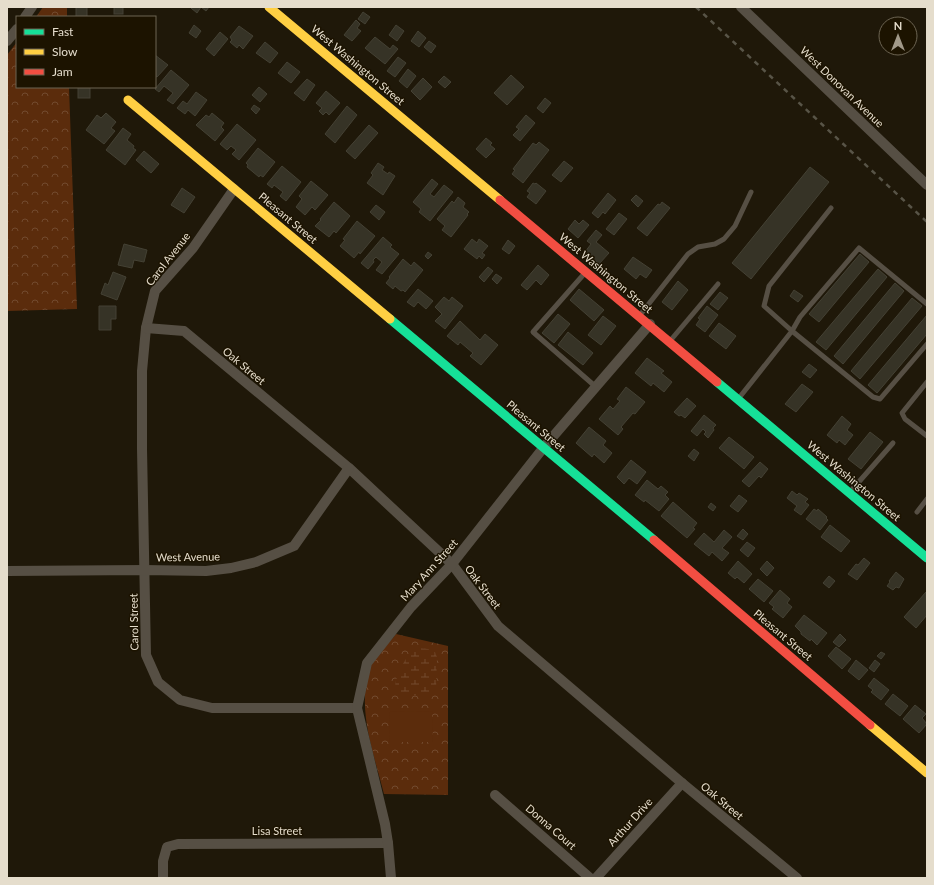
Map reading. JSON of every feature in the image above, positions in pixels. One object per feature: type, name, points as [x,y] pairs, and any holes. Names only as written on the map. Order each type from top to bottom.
[{"type":"street","points":[[27,16],[32,7]]},
{"type":"street","name":"West Washington Street","points":[[269,7],[281,11],[586,272],[650,324],[927,558]]},
{"type":"street","name":"West Donovan Avenue","points":[[741,7],[927,185]]},
{"type":"street","points":[[7,41],[16,30]]},
{"type":"street","name":"Pleasant Street","points":[[128,100],[544,447],[927,773]]},
{"type":"street","name":"Carol Avenue","points":[[142,449],[142,371],[146,328],[155,291],[193,248],[234,189]]},
{"type":"street","name":"Mary Ann Street","points":[[391,878],[388,843],[357,708],[367,663],[411,608],[452,564],[544,447],[650,324]]},
{"type":"street","name":"Oak Street","points":[[146,328],[184,331],[349,468],[452,564],[498,626],[682,783],[797,878]]},
{"type":"street","name":"Carol Street","points":[[142,449],[146,655],[158,682],[180,700],[212,708],[357,708]]},
{"type":"street","name":"West Avenue","points":[[7,571],[206,571],[231,568],[256,562],[294,546],[349,468]]},
{"type":"street","name":"Arthur Drive","points":[[596,878],[682,783]]},
{"type":"street","name":"Donna Court","points":[[495,795],[590,878]]},
{"type":"street","name":"Lisa Street","points":[[163,878],[162,861],[167,847],[178,844],[388,843]]},
{"type":"lane","points":[[639,315],[688,254],[698,247],[715,244],[724,239],[735,226],[751,192]]},
{"type":"lane","points":[[831,208],[769,286],[764,306],[792,331],[873,397],[880,399],[927,344]]},
{"type":"lane","points":[[739,399],[792,331],[800,317],[859,248],[927,304]]},
{"type":"lane","points":[[586,272],[533,332],[596,387]]},
{"type":"lane","points":[[670,341],[718,284]]},
{"type":"lane","points":[[927,382],[902,413],[905,419],[927,436]]},
{"type":"lane","points":[[849,492],[893,443]]},
{"type":"lane","points":[[917,512],[927,499]]},
{"type":"green space","points":[[43,7],[67,7],[67,16],[37,16]]},
{"type":"green space","points":[[16,43],[16,88],[69,88],[77,309],[7,311],[7,55]]},
{"type":"green space","points":[[396,634],[448,646],[448,795],[384,794],[368,731],[365,699],[366,684],[372,664]]},
{"type":"green space","points":[[420,648],[435,652],[437,657],[436,691],[412,696],[400,696],[395,692],[395,686],[402,665],[412,650]]},
{"type":"green space","points":[[432,711],[433,742],[390,742],[389,712]]},
{"type":"building","points":[[76,7],[87,7],[87,16],[76,16]]},
{"type":"building","points":[[114,7],[123,7],[123,14],[114,14]]},
{"type":"building","points":[[201,7],[197,13],[191,8]]},
{"type":"building","points":[[201,7],[209,7],[206,11]]},
{"type":"building","points":[[363,12],[370,17],[365,24],[358,19]]},
{"type":"building","points":[[356,20],[360,24],[357,28],[361,31],[352,41],[344,35]]},
{"type":"building","points":[[194,25],[201,31],[196,38],[189,33]]},
{"type":"building","points":[[396,25],[404,31],[397,41],[389,35]]},
{"type":"building","points":[[239,26],[253,36],[243,49],[239,45],[237,48],[230,42],[232,40],[230,37]]},
{"type":"building","points":[[418,31],[426,38],[419,47],[411,41]]},
{"type":"building","points":[[220,32],[228,39],[214,56],[206,49]]},
{"type":"building","points":[[375,37],[390,49],[393,45],[398,49],[385,64],[365,48]]},
{"type":"building","points":[[429,41],[436,46],[431,53],[424,47]]},
{"type":"building","points":[[265,42],[278,53],[270,63],[256,53]]},
{"type":"building","points":[[156,56],[168,65],[156,76]]},
{"type":"building","points":[[398,57],[406,63],[395,77],[387,71]]},
{"type":"building","points":[[287,62],[300,72],[291,83],[278,73]]},
{"type":"building","points":[[408,69],[416,76],[407,88],[399,81]]},
{"type":"building","points":[[171,70],[189,85],[173,104],[167,100],[173,93],[164,86],[159,92],[155,89]]},
{"type":"building","points":[[511,75],[524,87],[507,105],[494,93]]},
{"type":"building","points":[[444,76],[451,82],[445,88],[438,82]]},
{"type":"building","points":[[423,78],[432,87],[420,100],[411,91]]},
{"type":"building","points":[[307,79],[315,85],[304,101],[294,93]]},
{"type":"building","points":[[259,87],[267,94],[260,102],[252,95]]},
{"type":"building","points":[[78,88],[90,88],[90,98],[78,98]]},
{"type":"building","points":[[326,91],[340,103],[329,115],[326,112],[323,115],[319,111],[322,108],[316,103]]},
{"type":"building","points":[[196,92],[207,100],[195,116],[188,110],[185,114],[177,108],[183,101],[187,104]]},
{"type":"building","points":[[545,98],[551,103],[543,113],[537,108]]},
{"type":"building","points":[[254,105],[260,109],[256,114],[251,109]]},
{"type":"building","points":[[347,106],[357,115],[335,143],[325,134]]},
{"type":"building","points":[[106,113],[116,122],[111,128],[115,131],[104,144],[86,130],[97,115],[101,118]]},
{"type":"building","points":[[212,113],[224,123],[221,127],[224,130],[215,141],[196,125],[206,115],[209,117]]},
{"type":"building","points":[[526,115],[535,123],[520,141],[513,135],[519,129],[516,127]]},
{"type":"building","points":[[237,124],[256,140],[239,160],[232,154],[236,150],[231,146],[227,150],[220,144]]},
{"type":"building","points":[[369,125],[378,133],[355,159],[346,151]]},
{"type":"building","points":[[123,128],[131,134],[127,140],[136,150],[125,165],[106,150]]},
{"type":"building","points":[[486,138],[492,143],[490,145],[495,149],[486,158],[476,149]]},
{"type":"building","points":[[539,142],[549,150],[523,183],[512,174],[515,170],[513,169],[533,143],[536,145]]},
{"type":"building","points":[[258,148],[275,162],[263,177],[260,175],[259,177],[247,167],[248,165],[246,163]]},
{"type":"building","points":[[144,151],[159,164],[151,173],[136,160]]},
{"type":"building","points":[[564,161],[573,168],[561,182],[552,175]]},
{"type":"building","points":[[378,163],[384,167],[382,170],[395,176],[383,195],[367,183],[373,175],[371,173]]},
{"type":"building","points":[[282,166],[301,182],[286,201],[280,196],[283,192],[274,185],[272,188],[267,184]]},
{"type":"building","points":[[810,167],[829,182],[751,279],[732,263]]},
{"type":"building","points":[[432,179],[438,184],[430,194],[434,197],[444,185],[453,192],[430,221],[419,212],[421,209],[413,202]]},
{"type":"building","points":[[311,181],[328,195],[315,210],[312,207],[305,215],[296,207],[302,199],[299,196]]},
{"type":"building","points":[[533,183],[536,183],[546,191],[536,204],[527,197],[530,193],[527,191]]},
{"type":"building","points":[[182,188],[195,197],[184,213],[171,205]]},
{"type":"building","points":[[608,193],[616,200],[605,214],[603,212],[598,218],[592,213]]},
{"type":"building","points":[[636,195],[643,201],[638,207],[631,200]]},
{"type":"building","points":[[458,197],[465,203],[463,207],[469,212],[451,237],[442,230],[445,226],[437,219],[452,201],[454,203]]},
{"type":"building","points":[[334,202],[350,216],[336,233],[334,231],[329,237],[315,226]]},
{"type":"building","points":[[662,202],[670,208],[647,236],[637,228],[658,204],[660,205]]},
{"type":"building","points":[[376,205],[385,212],[379,220],[370,212]]},
{"type":"building","points":[[619,213],[627,219],[614,235],[606,229]]},
{"type":"building","points":[[575,220],[579,224],[583,220],[589,225],[578,238],[568,229]]},
{"type":"building","points":[[357,221],[375,236],[360,254],[359,252],[354,258],[340,246],[345,240],[343,239]]},
{"type":"building","points":[[596,230],[602,235],[596,242],[609,253],[599,264],[585,252],[591,244],[587,241]]},
{"type":"building","points":[[383,237],[392,245],[390,247],[399,254],[382,274],[376,270],[382,262],[376,257],[368,269],[361,263]]},
{"type":"building","points":[[472,239],[477,243],[479,239],[488,246],[482,253],[485,255],[482,259],[479,256],[477,259],[464,249]]},
{"type":"building","points":[[508,240],[515,246],[509,254],[502,249]]},
{"type":"building","points":[[124,244],[147,250],[144,262],[134,260],[132,268],[118,265]]},
{"type":"building","points":[[428,252],[432,255],[428,259],[425,256]]},
{"type":"building","points":[[860,254],[869,262],[819,322],[809,314]]},
{"type":"building","points":[[633,257],[652,270],[646,278],[640,274],[636,279],[624,269]]},
{"type":"building","points":[[403,259],[411,266],[414,262],[423,270],[405,292],[403,290],[401,291],[395,286],[393,289],[386,283]]},
{"type":"building","points":[[538,265],[549,275],[541,285],[536,280],[527,290],[521,285]]},
{"type":"building","points":[[488,267],[493,271],[484,282],[479,277]]},
{"type":"building","points":[[878,269],[887,277],[826,350],[816,342]]},
{"type":"building","points":[[113,272],[126,277],[117,300],[101,294],[105,283],[108,285]]},
{"type":"building","points":[[496,274],[502,278],[497,284],[492,279]]},
{"type":"building","points":[[678,281],[688,290],[672,310],[662,302]]},
{"type":"building","points":[[895,283],[904,291],[843,364],[834,356]]},
{"type":"building","points":[[418,289],[433,301],[426,309],[418,302],[414,307],[407,302]]},
{"type":"building","points":[[579,289],[604,310],[594,321],[570,300]]},
{"type":"building","points":[[794,290],[803,296],[798,302],[790,296]]},
{"type":"building","points":[[720,292],[728,298],[718,310],[710,304]]},
{"type":"building","points":[[444,297],[449,301],[452,297],[463,306],[445,329],[435,321],[442,314],[435,307]]},
{"type":"building","points":[[912,298],[922,306],[860,379],[851,371]]},
{"type":"building","points":[[99,306],[116,306],[116,319],[111,319],[111,330],[99,330]]},
{"type":"building","points":[[707,306],[718,315],[705,332],[696,325],[700,319],[698,318]]},
{"type":"building","points":[[558,314],[570,324],[554,343],[542,333]]},
{"type":"building","points":[[927,315],[927,334],[877,393],[868,385]]},
{"type":"building","points":[[603,316],[616,326],[601,345],[588,335]]},
{"type":"building","points":[[460,321],[480,340],[485,334],[498,345],[481,365],[470,356],[473,353],[460,342],[458,345],[447,336]]},
{"type":"building","points":[[719,323],[736,336],[726,349],[709,336]]},
{"type":"building","points":[[568,332],[593,353],[583,365],[558,345]]},
{"type":"building","points":[[647,358],[664,371],[661,373],[672,382],[664,392],[653,383],[651,386],[635,373]]},
{"type":"building","points":[[809,364],[817,370],[810,378],[802,372]]},
{"type":"building","points":[[802,384],[813,392],[796,412],[785,404]]},
{"type":"building","points":[[626,387],[645,402],[621,427],[623,429],[618,435],[599,419],[610,406],[613,409],[620,401],[617,399]]},
{"type":"building","points":[[687,398],[696,406],[685,418],[674,412]]},
{"type":"building","points":[[704,415],[716,425],[708,438],[704,434],[706,432],[703,429],[697,436],[691,431]]},
{"type":"building","points":[[842,416],[851,424],[847,430],[853,435],[845,445],[839,440],[837,443],[827,435]]},
{"type":"building","points":[[589,427],[606,441],[603,445],[612,453],[604,463],[594,454],[592,457],[576,443]]},
{"type":"building","points":[[870,432],[883,442],[861,469],[848,459]]},
{"type":"building","points":[[729,437],[754,457],[744,469],[719,448]]},
{"type":"building","points":[[694,449],[699,453],[694,461],[688,456]]},
{"type":"building","points":[[631,460],[646,472],[637,484],[629,478],[624,484],[617,477]]},
{"type":"building","points":[[760,462],[768,469],[761,478],[759,476],[749,487],[742,481]]},
{"type":"building","points":[[647,480],[658,489],[661,486],[668,492],[665,495],[669,499],[659,511],[645,500],[644,502],[635,495]]},
{"type":"building","points":[[792,491],[797,495],[799,493],[808,499],[805,502],[809,505],[801,515],[794,510],[797,506],[787,498]]},
{"type":"building","points":[[739,495],[747,501],[738,512],[730,506]]},
{"type":"building","points":[[673,502],[697,523],[693,528],[695,529],[687,538],[661,516]]},
{"type":"building","points":[[711,503],[716,507],[713,511],[708,507]]},
{"type":"building","points":[[814,509],[817,511],[818,509],[827,517],[826,518],[828,520],[820,530],[806,519]]},
{"type":"building","points":[[830,525],[850,541],[841,552],[821,537]]},
{"type":"building","points":[[743,529],[748,534],[743,540],[737,536]]},
{"type":"building","points":[[724,530],[732,537],[722,548],[729,553],[722,561],[712,552],[709,556],[694,544],[704,533],[714,542]]},
{"type":"building","points":[[747,542],[755,548],[748,557],[740,550]]},
{"type":"building","points":[[864,558],[870,563],[857,580],[848,574],[856,564],[858,565]]},
{"type":"building","points":[[738,561],[752,574],[744,583],[737,577],[735,579],[728,573]]},
{"type":"building","points":[[767,561],[774,568],[767,576],[760,569]]},
{"type":"building","points":[[896,572],[904,579],[899,588],[896,587],[893,590],[887,586]]},
{"type":"building","points":[[829,576],[835,581],[829,588],[823,583]]},
{"type":"building","points":[[758,579],[773,591],[764,602],[749,589]]},
{"type":"building","points":[[780,590],[790,599],[787,603],[792,607],[783,618],[772,609],[774,607],[769,603]]},
{"type":"building","points":[[926,592],[927,615],[916,628],[904,617]]},
{"type":"building","points":[[804,615],[827,633],[817,645],[811,639],[810,641],[801,634],[795,626]]},
{"type":"building","points":[[840,634],[846,640],[839,647],[833,642]]},
{"type":"building","points":[[836,647],[851,659],[842,669],[828,656]]},
{"type":"building","points":[[881,652],[885,654],[881,659],[877,656]]},
{"type":"building","points":[[856,660],[868,670],[859,680],[848,671]]},
{"type":"building","points":[[875,660],[880,664],[874,672],[869,668]]},
{"type":"building","points":[[874,678],[889,690],[881,700],[871,692],[873,690],[868,686]]},
{"type":"building","points":[[893,694],[908,706],[900,716],[885,704]]},
{"type":"building","points":[[915,705],[926,714],[922,718],[927,724],[919,733],[903,719]]},
{"type":"railway","points":[[696,7],[927,222]]},
{"type":"traffic: fast","points":[[390,319],[654,540]]},
{"type":"traffic: fast","points":[[717,382],[927,558]]},
{"type":"traffic: slow","points":[[269,7],[500,200]]},
{"type":"traffic: slow","points":[[128,100],[390,319]]},
{"type":"traffic: slow","points":[[870,725],[927,773]]},
{"type":"traffic: jam","points":[[500,200],[717,382]]},
{"type":"traffic: jam","points":[[654,540],[870,725]]}]
